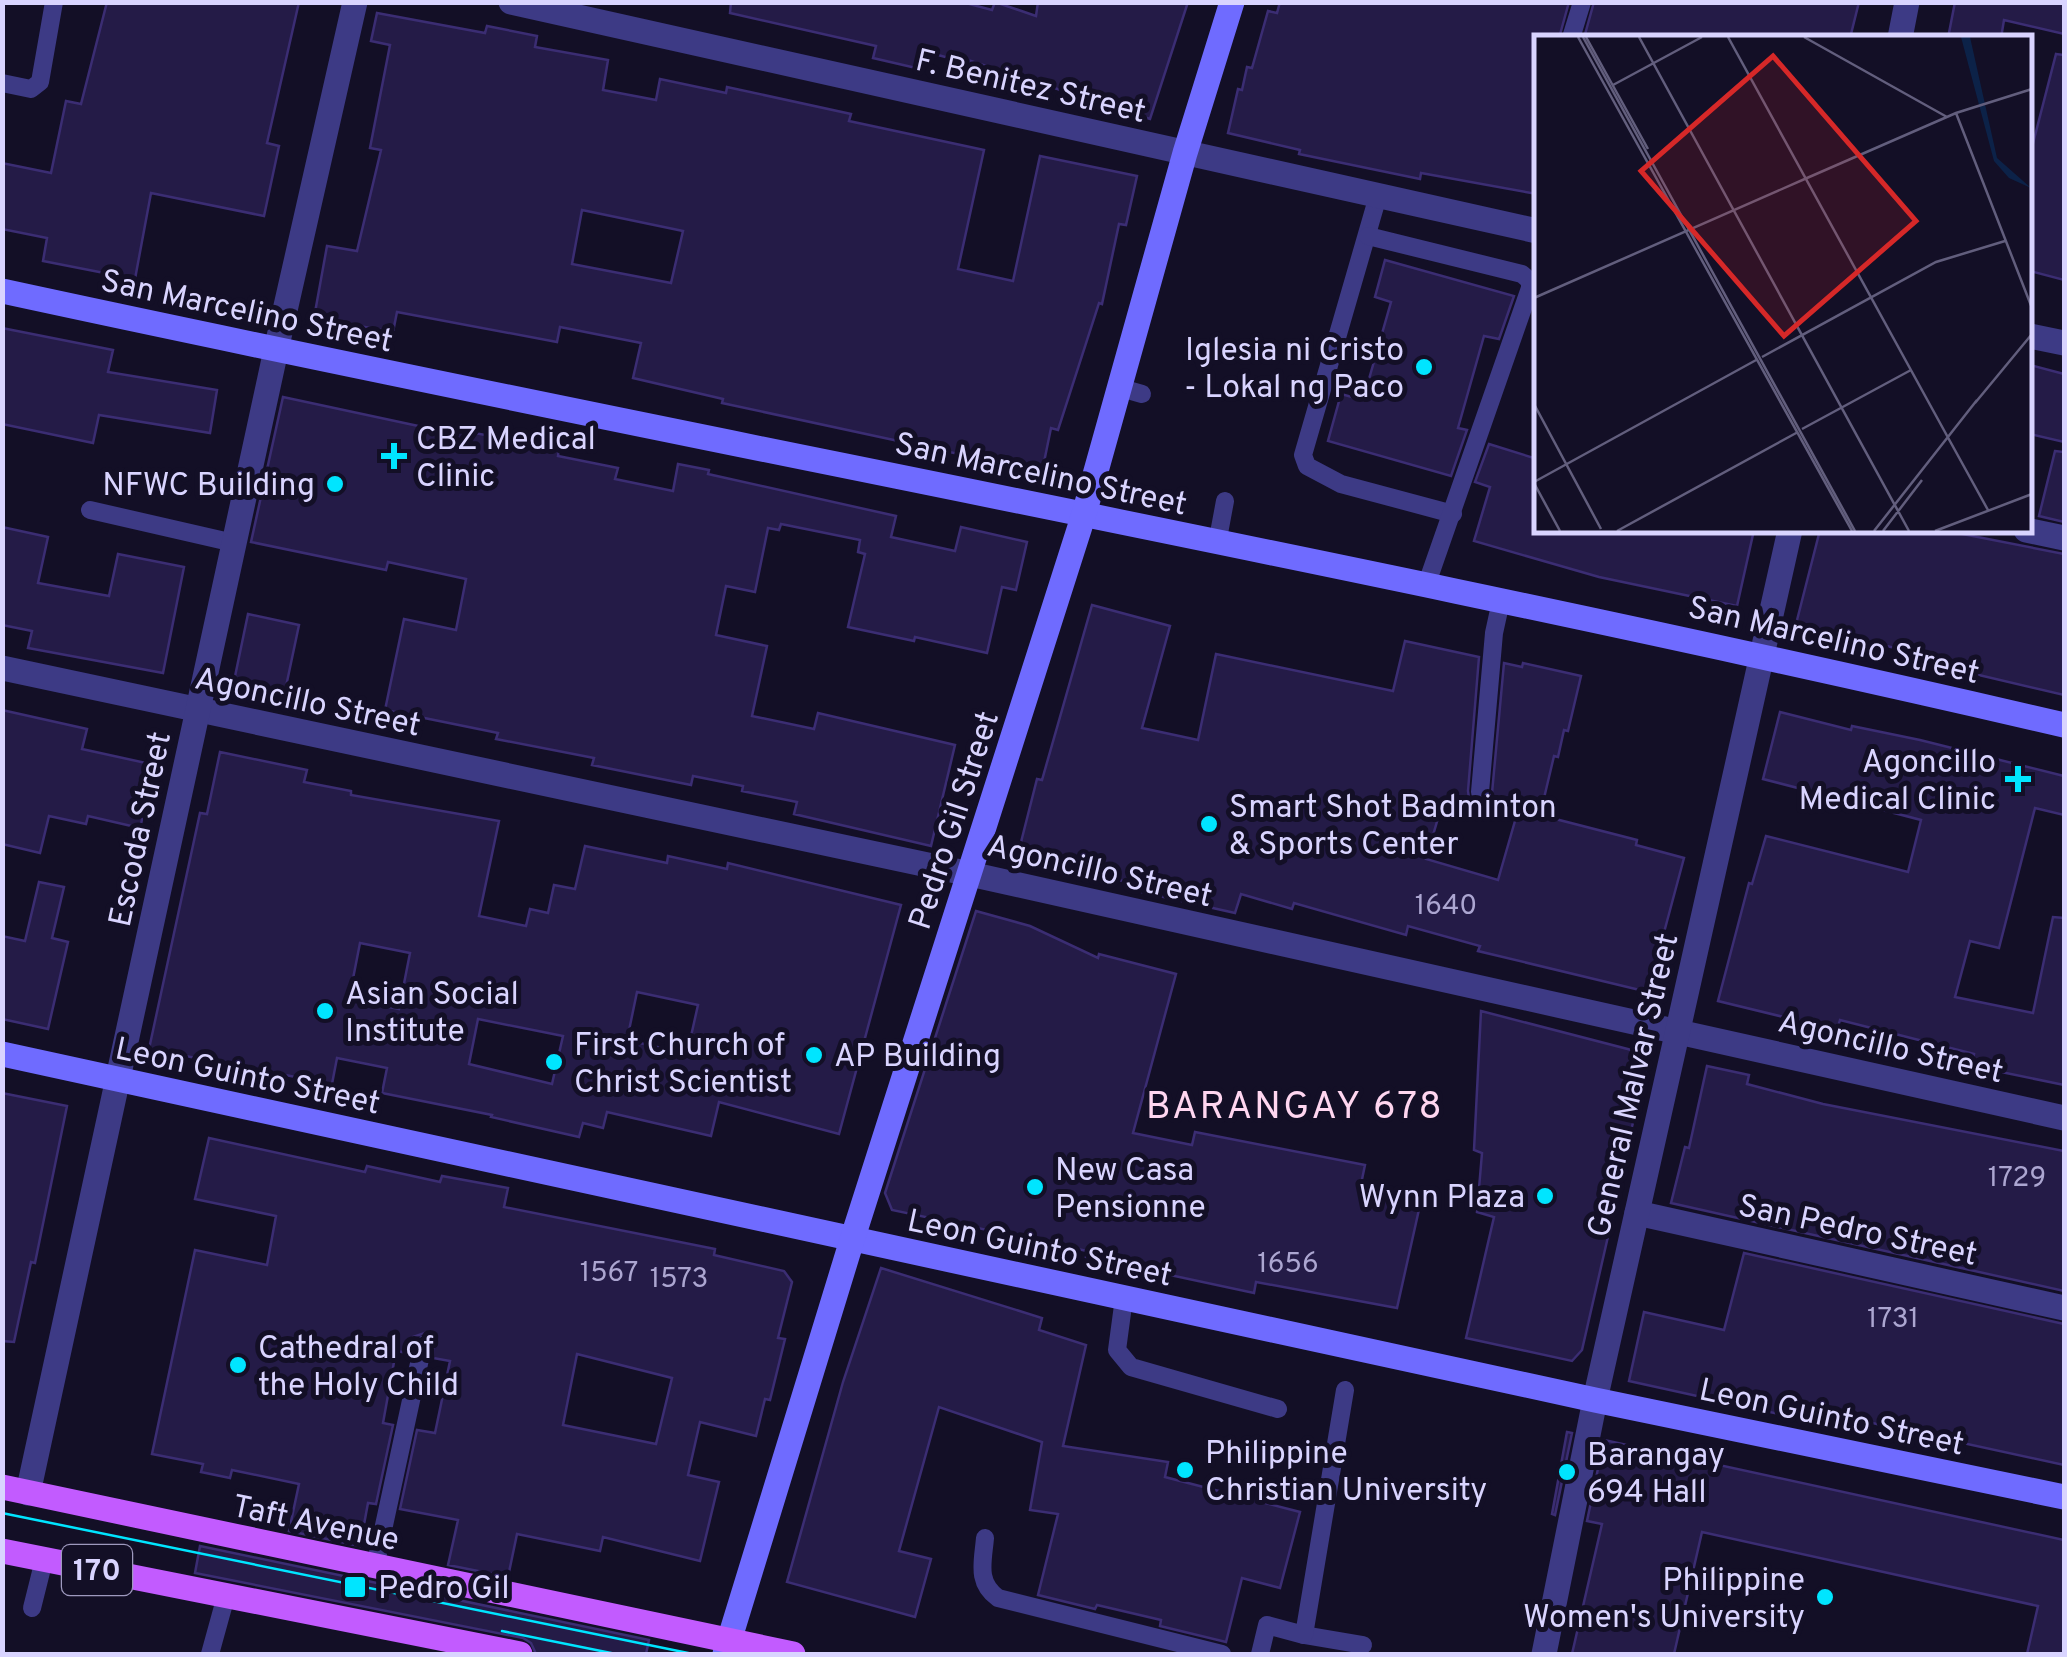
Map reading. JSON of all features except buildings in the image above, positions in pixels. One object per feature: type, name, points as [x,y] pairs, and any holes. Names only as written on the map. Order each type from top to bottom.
[{"type":"main road","name":"Taft Avenue","points":[[2,1487],[727,1648],[794,1654]]},
{"type":"main road","name":"170","points":[[2,1551],[520,1654]]},
{"type":"street","name":"Escoda Street","points":[[28,1493],[355,2]]},
{"type":"street","name":"F. Benitez Street","points":[[511,2],[1534,230]]},
{"type":"street","name":"Pedro Gil Street","points":[[727,1648],[852,1240],[1084,514],[1132,391],[1185,152],[1232,2]]},
{"type":"street","points":[[1901,35],[1908,2]]},
{"type":"street","name":"San Marcelino Street","points":[[2,291],[1762,655],[2064,725]]},
{"type":"street","points":[[2032,336],[2064,343]]},
{"type":"street","points":[[2032,531],[2064,538]]},
{"type":"street","name":"General Malvar Street","points":[[1544,1654],[1595,1400],[1790,532]]},
{"type":"street","name":"Agoncillo Street","points":[[2,668],[970,874],[2064,1118]]},
{"type":"street","name":"Leon Guinto Street","points":[[2,1054],[2064,1498]]},
{"type":"street","name":"San Pedro Street","points":[[1637,1213],[2064,1308]]},
{"type":"lane","points":[[2,83],[32,89],[40,82],[54,2]]},
{"type":"lane","points":[[1572,35],[1582,2]]},
{"type":"lane","points":[[1378,196],[1308,428],[1304,454],[1307,466],[1341,484],[1452,514]]},
{"type":"lane","points":[[1368,236],[1522,274],[1530,281],[1426,586]]},
{"type":"lane","points":[[1217,544],[1225,501]]},
{"type":"lane","points":[[90,510],[234,542]]},
{"type":"lane","points":[[1480,792],[1494,633],[1501,601]]},
{"type":"lane","points":[[1124,1298],[1117,1350],[1131,1368],[1278,1409]]},
{"type":"lane","points":[[375,1567],[423,1345]]},
{"type":"lane","points":[[1304,1635],[1346,1390]]},
{"type":"lane","points":[[985,1538],[981,1578],[998,1598],[1222,1654]]},
{"type":"lane","points":[[32,1608],[44,1560]]},
{"type":"lane","points":[[210,1654],[226,1596]]},
{"type":"lane","points":[[1260,1654],[1267,1625],[1364,1645]]},
{"type":"tram line","points":[[2,1513],[693,1654]]},
{"type":"tram line","points":[[502,1631],[616,1654]]},
{"type":"place","name":"Iglesia ni Cristo - Lokal ng Paco","points":[[1424,367]]},
{"type":"place","name":"CBZ Medical Clinic","points":[[394,456]]},
{"type":"place","name":"NFWC Building","points":[[335,484]]},
{"type":"place","name":"Agoncillo Medical Clinic","points":[[2018,779]]},
{"type":"place","name":"Smart Shot Badminton & Sports Center","points":[[1209,824]]},
{"type":"place","name":"Asian Social Institute","points":[[325,1011]]},
{"type":"place","name":"AP Building","points":[[814,1055]]},
{"type":"place","name":"First Church of Christ Scientist","points":[[554,1062]]},
{"type":"place","name":"New Casa Pensionne","points":[[1035,1187]]},
{"type":"place","name":"Wynn Plaza","points":[[1545,1196]]},
{"type":"place","name":"Cathedral of the Holy Child","points":[[238,1365]]},
{"type":"place","name":"Philippine Christian University","points":[[1185,1470]]},
{"type":"place","name":"Barangay 694 Hall","points":[[1567,1472]]},
{"type":"place","name":"Pedro Gil","points":[[355,1587]]},
{"type":"place","name":"Philippine Women's University","points":[[1825,1597]]},
{"type":"district","name":"BARANGAY 678","points":[[1295,1105]]}]
